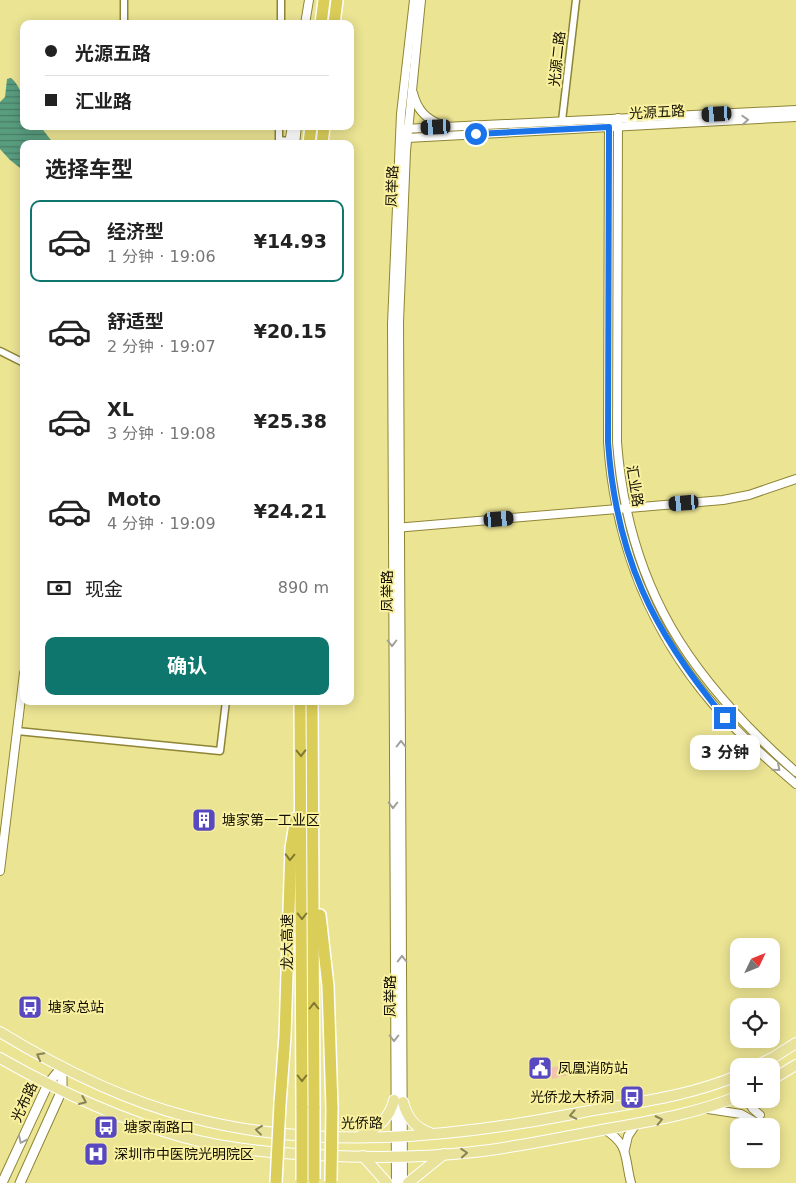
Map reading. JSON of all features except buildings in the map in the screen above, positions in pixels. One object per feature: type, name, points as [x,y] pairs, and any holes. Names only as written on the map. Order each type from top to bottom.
[{"type":"highway","points":[[322,20],[324,0]]},
{"type":"highway","points":[[334,20],[337,0]]},
{"type":"highway","name":"龙大高速","points":[[300,705],[302,1182]]},
{"type":"highway","name":"龙大高速","points":[[312,705],[314,1181]]},
{"type":"highway","points":[[276,1183],[285,1036],[291,848],[301,792]]},
{"type":"highway","points":[[313,823],[328,986],[332,1108],[331,1182]]},
{"type":"main road","name":"光侨路","points":[[0,1032],[86,1080],[142,1102],[189,1117],[234,1127],[351,1138],[470,1132],[672,1096],[730,1079]]},
{"type":"main road","points":[[774,1058],[796,1043]]},
{"type":"main road","points":[[0,1058],[78,1099],[135,1122],[183,1138],[226,1147],[280,1154],[399,1157],[472,1152],[534,1143],[636,1124],[704,1109],[730,1099]]},
{"type":"main road","points":[[780,1075],[796,1065]]},
{"type":"main road","points":[[20,1183],[62,1090],[62,1067]]},
{"type":"main road","name":"光布路","points":[[2,1183],[48,1084],[62,1067]]},
{"type":"main road","points":[[351,1138],[362,1135],[380,1124],[398,1101],[414,1125],[436,1134]]},
{"type":"main road","points":[[408,1183],[444,1154]]},
{"type":"main road","points":[[363,1156],[387,1183]]},
{"type":"street","points":[[124,0],[124,20]]},
{"type":"street","points":[[281,0],[281,20]]},
{"type":"street","points":[[306,20],[308,0]]},
{"type":"street","points":[[310,20],[313,0]]},
{"type":"street","name":"凤举路","points":[[396,1183],[399,1136],[396,528],[392,324],[414,0]]},
{"type":"street","name":"凤举路","points":[[404,133],[412,81],[420,0]]},
{"type":"street","name":"光源二路","points":[[562,121],[576,0]]},
{"type":"street","points":[[412,81],[415,103],[422,114],[431,121],[451,127]]},
{"type":"street","name":"光源五路","points":[[404,133],[609,127],[615,121],[796,110]]},
{"type":"street","name":"光源五路","points":[[404,133],[451,127],[562,121],[796,117]]},
{"type":"street","name":"汇业路","points":[[615,121],[617,442],[625,508],[632,537],[647,578],[668,623],[696,668],[754,735],[796,772]]},
{"type":"street","name":"汇业路","points":[[609,127],[608,442],[612,491],[623,540],[638,582],[655,620],[704,694],[748,742],[796,784]]},
{"type":"street","points":[[0,351],[20,361]]},
{"type":"street","points":[[396,528],[723,500],[749,495],[796,479]]},
{"type":"street","points":[[0,871],[20,705]]},
{"type":"street","points":[[17,730],[220,752],[226,705]]},
{"type":"street","points":[[752,1108],[760,1115]]},
{"type":"street","points":[[704,1109],[724,1110],[741,1114],[748,1118]]},
{"type":"street","points":[[625,1151],[628,1136],[636,1124]]},
{"type":"street","points":[[604,1129],[620,1142],[625,1151],[631,1183]]},
{"type":"street","name":"凤举路","points":[[399,1157],[404,1183]]},
{"type":"shaded area","points":[[11,78],[20,91],[20,130],[43,130],[51,140],[20,140],[20,168],[0,149],[0,102],[5,97],[7,79]]},
{"type":"shaded area","points":[[573,1063],[576,1073],[552,1079],[549,1068]]},
{"type":"place","name":"塘家第一工业区","points":[[204,820]]},
{"type":"place","name":"塘家总站","points":[[30,1007]]},
{"type":"place","name":"凤凰消防站","points":[[540,1068]]},
{"type":"place","name":"光侨龙大桥洞","points":[[632,1097]]},
{"type":"place","name":"塘家南路口","points":[[106,1127]]},
{"type":"place","name":"深圳市中医院光明院区","points":[[96,1154]]},
{"type":"route","points":[[476,134],[609,127],[608,442],[612,491],[623,540],[630,561],[659,628],[689,674],[725,718]]}]
